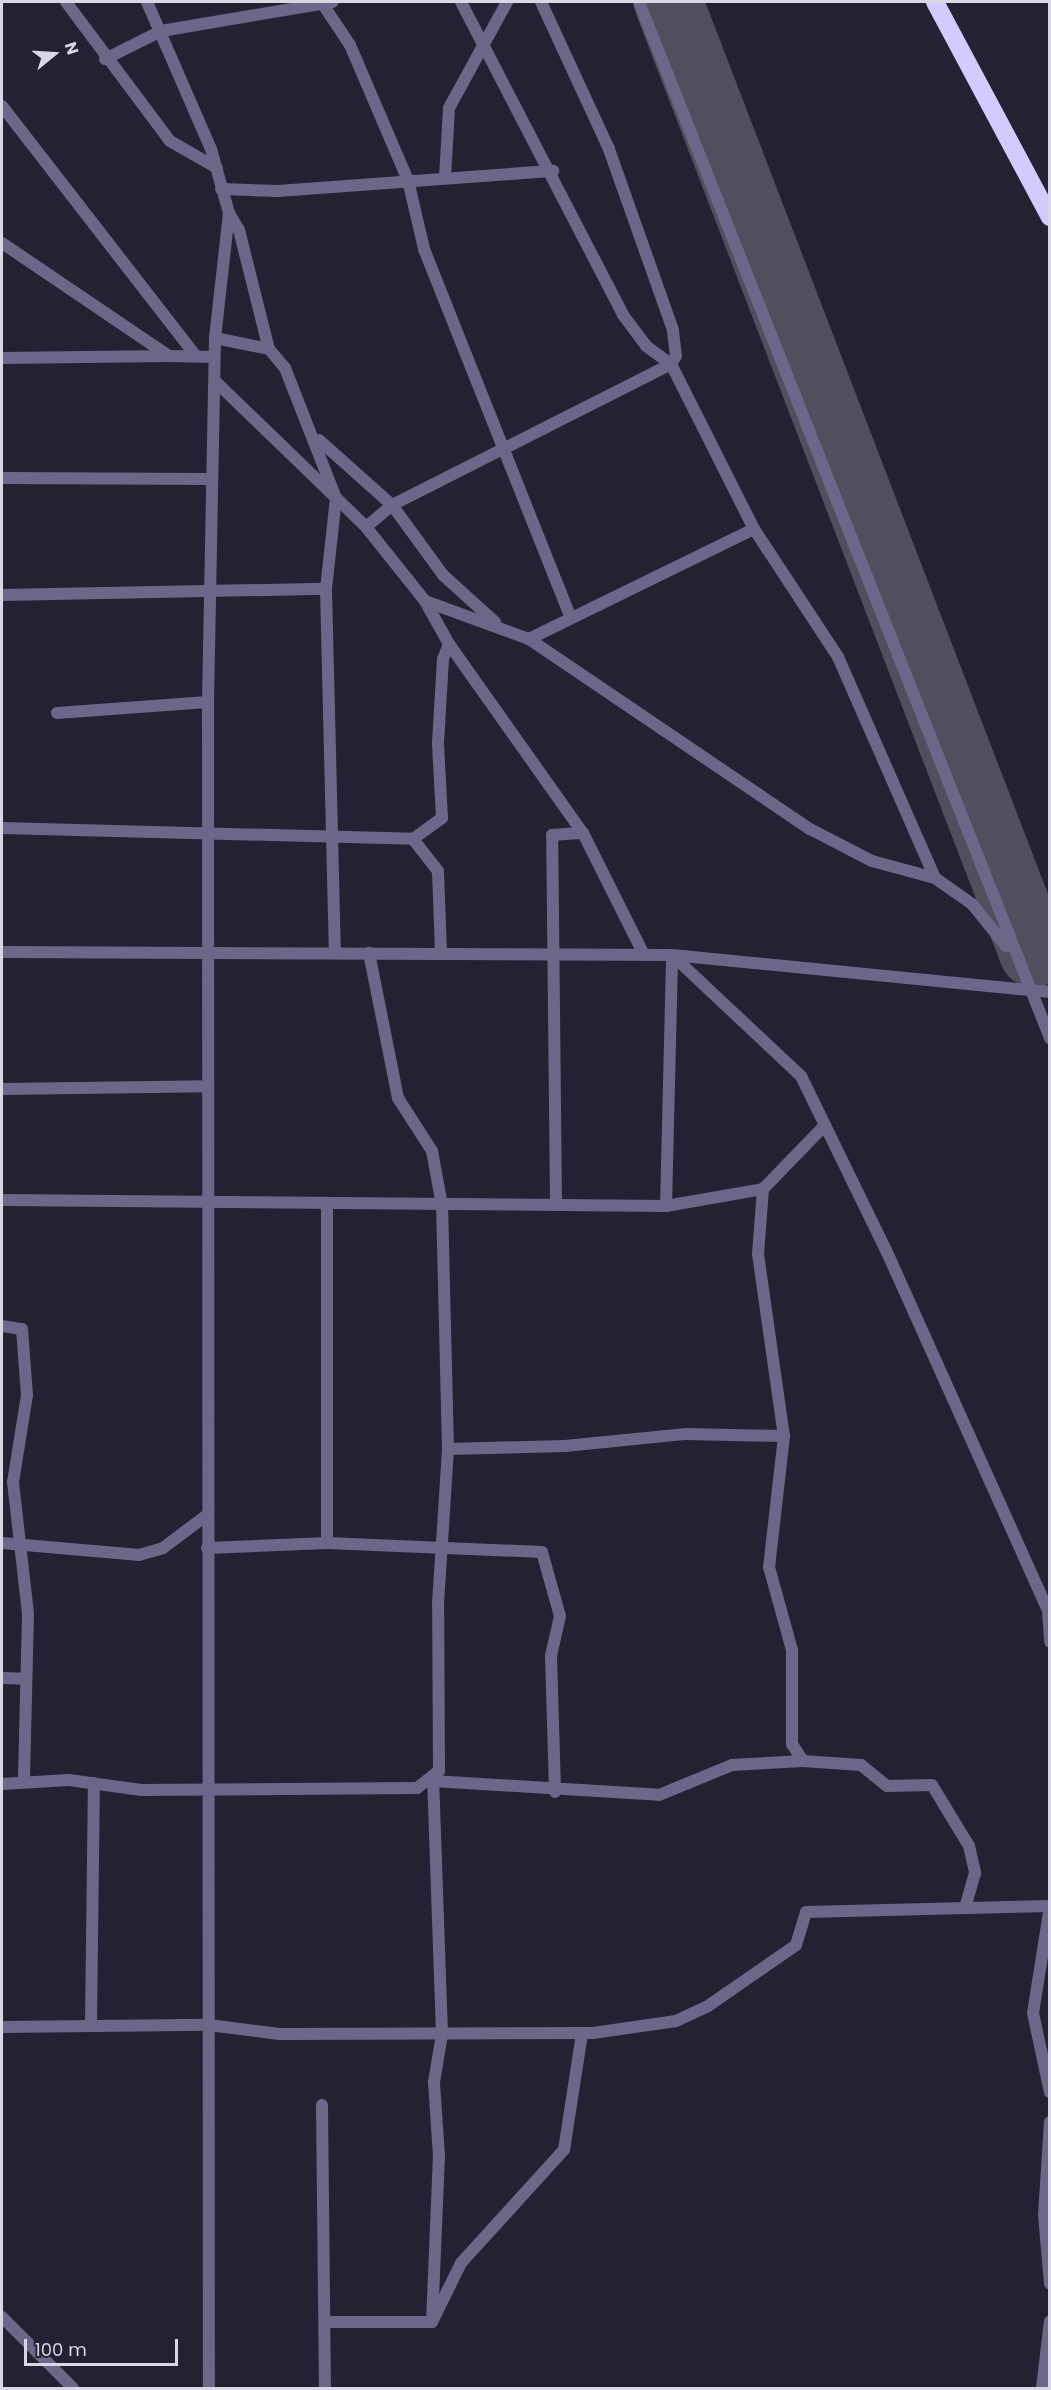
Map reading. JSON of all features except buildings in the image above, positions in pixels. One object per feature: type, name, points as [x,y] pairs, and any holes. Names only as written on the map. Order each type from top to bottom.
[{"type":"highway","points":[[935,2],[1050,217]]},
{"type":"street","points":[[66,2],[105,59],[177,148],[217,168]]},
{"type":"street","points":[[147,2],[217,168],[221,189],[239,230],[269,349],[285,368],[316,437],[336,498],[326,589],[335,953]]},
{"type":"street","points":[[461,2],[553,171],[632,329],[671,364],[754,529],[838,657],[935,878]]},
{"type":"street","points":[[446,178],[449,108],[483,40],[507,2]]},
{"type":"street","points":[[366,527],[392,505],[671,364],[677,348],[673,330],[598,124],[541,2]]},
{"type":"street","points":[[639,2],[1050,1038]]},
{"type":"street","points":[[105,59],[161,31],[328,4],[350,45],[408,180],[424,249],[506,448],[570,615]]},
{"type":"street","points":[[2,106],[195,355]]},
{"type":"street","points":[[221,189],[278,191],[553,171]]},
{"type":"street","points":[[209,2388],[206,1204],[209,590],[215,381],[214,338],[230,213]]},
{"type":"street","points":[[2,243],[169,356]]},
{"type":"street","points":[[214,338],[269,349]]},
{"type":"street","points":[[2,357],[195,355],[214,357]]},
{"type":"street","points":[[215,381],[366,527],[425,601],[449,644],[583,833],[644,955]]},
{"type":"street","points":[[316,437],[392,505],[443,575],[495,622]]},
{"type":"street","points":[[2,478],[211,479]]},
{"type":"street","points":[[529,639],[570,615],[754,529]]},
{"type":"street","points":[[2,595],[326,589]]},
{"type":"street","points":[[425,601],[495,622],[529,639],[810,829],[872,861],[935,878],[972,904],[1002,937],[1029,989]]},
{"type":"street","points":[[2,828],[331,834],[413,839],[442,818],[438,743],[443,659],[449,644]]},
{"type":"street","points":[[57,714],[208,702]]},
{"type":"street","points":[[556,1202],[552,835],[583,833]]},
{"type":"street","points":[[413,839],[438,871],[441,953]]},
{"type":"street","points":[[2,952],[208,951],[672,955],[1050,992]]},
{"type":"street","points":[[369,953],[398,1098],[432,1151],[442,1205],[448,1449],[441,1550],[439,1771],[433,1781],[442,2034],[434,2082],[439,2156],[432,2322]]},
{"type":"street","points":[[672,955],[801,1077],[1048,1611],[1050,1642]]},
{"type":"street","points":[[666,1206],[672,955]]},
{"type":"street","points":[[2,1089],[207,1086]]},
{"type":"street","points":[[2,1200],[442,1205],[556,1202],[666,1206],[763,1189],[825,1125]]},
{"type":"street","points":[[763,1189],[758,1254],[783,1436],[769,1567],[792,1650],[792,1744],[803,1761]]},
{"type":"street","points":[[327,1204],[327,1544]]},
{"type":"street","points":[[2,1326],[22,1329],[27,1395],[13,1482],[24,1545],[26,1679],[24,1782]]},
{"type":"street","points":[[448,1449],[565,1446],[686,1434],[783,1436]]},
{"type":"street","points":[[2,1543],[139,1555],[163,1548],[207,1515]]},
{"type":"street","points":[[207,1548],[327,1544],[542,1552],[547,1560],[560,1616],[551,1656],[555,1792]]},
{"type":"street","points":[[2,1678],[26,1679]]},
{"type":"street","points":[[2,1784],[24,1782],[94,1784],[141,1790],[209,1786],[417,1788],[433,1781],[555,1792],[659,1795],[732,1765],[803,1761],[861,1765],[887,1786],[932,1785],[969,1846],[975,1873],[965,1908]]},
{"type":"street","points":[[92,2024],[94,1784]]},
{"type":"street","points":[[2,2026],[209,2025],[279,2034],[368,2030],[442,2034],[582,2034],[676,2021],[708,2006],[796,1945],[806,1912],[1050,1906],[1033,2013],[1050,2092]]},
{"type":"street","points":[[432,2322],[461,2263],[564,2150],[582,2034]]},
{"type":"street","points":[[322,2105],[327,2322],[326,2388]]},
{"type":"street","points":[[1050,2122],[1044,2215],[1050,2284]]},
{"type":"street","points":[[1042,2388],[1050,2321]]},
{"type":"street","points":[[327,2322],[432,2322]]},
{"type":"street","points":[[4,2323],[73,2388]]},
{"type":"runway","points":[[668,2],[1033,952]]}]
